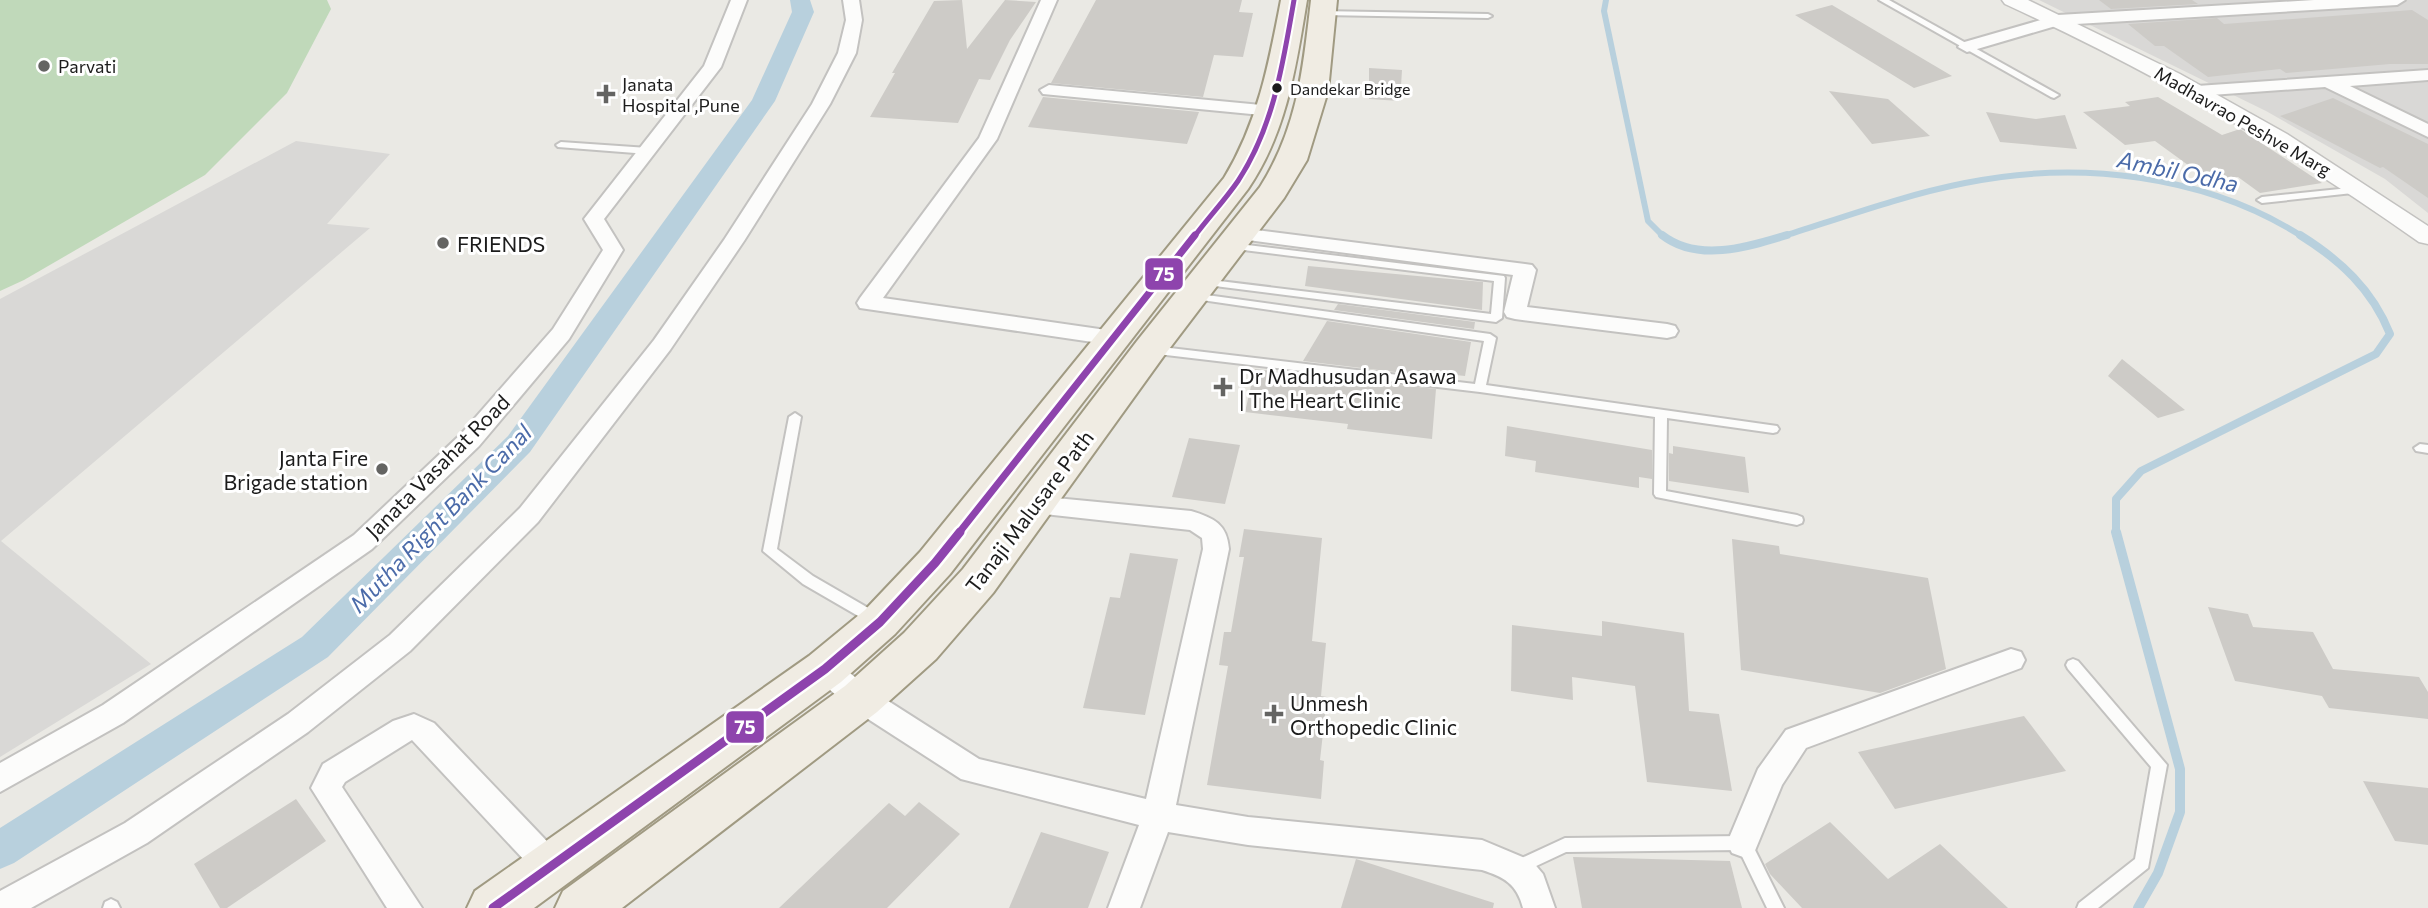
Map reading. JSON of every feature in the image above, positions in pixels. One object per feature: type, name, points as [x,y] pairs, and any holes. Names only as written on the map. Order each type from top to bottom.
[{"type":"main road","name":"Tanaji Malusare Path","points":[[593,905],[861,699],[929,636],[978,581],[1035,505],[1131,344],[1256,153],[1272,111],[1301,60],[1314,4]]},
{"type":"main road","name":"Tanaji Malusare Path","points":[[493,908],[825,669],[880,622],[1131,344],[1197,289],[1236,240],[1292,160],[1314,91],[1301,60]]},
{"type":"street","name":"Janata Vasahat Road","points":[[0,779],[113,714],[363,542],[470,440],[561,334],[613,250],[594,219],[712,67],[739,0]]},
{"type":"street","points":[[0,908],[136,833],[298,723],[400,643],[529,515],[662,345],[821,104],[847,53],[854,20],[851,0]]},
{"type":"street","points":[[1049,0],[988,139],[868,303],[1131,344]]},
{"type":"street","name":"Madhavrao Peshve Marg","points":[[2012,0],[2197,91],[2359,190],[2428,237]]},
{"type":"street","points":[[1967,47],[2057,20],[2205,6],[2397,0]]},
{"type":"street","points":[[2197,91],[2428,75]]},
{"type":"street","points":[[2327,82],[2428,131]]},
{"type":"street","points":[[1049,90],[1272,111]]},
{"type":"street","points":[[1236,240],[1525,270],[1515,312],[1667,331]]},
{"type":"street","points":[[1035,505],[1191,521],[1206,526],[1215,535],[1216,549],[1158,816],[1124,908]]},
{"type":"street","points":[[1743,843],[1769,778],[1796,739],[2011,660]]},
{"type":"street","points":[[825,669],[861,699],[972,771],[1158,816],[1248,831],[1482,855],[1519,867],[1535,891],[1539,908]]},
{"type":"street","points":[[406,908],[326,788],[334,773],[403,730],[414,727],[424,732],[551,867]]},
{"type":"lane","points":[[1883,0],[2054,95]]},
{"type":"lane","points":[[1314,4],[1488,16]]},
{"type":"lane","points":[[561,145],[648,151]]},
{"type":"lane","points":[[2262,200],[2359,190]]},
{"type":"lane","points":[[1197,289],[1496,318],[1500,278],[1236,240]]},
{"type":"lane","points":[[1197,289],[1490,338],[1480,388]]},
{"type":"lane","points":[[1131,344],[1480,388],[1773,429]]},
{"type":"lane","points":[[1661,414],[1660,494],[1797,520]]},
{"type":"lane","points":[[795,417],[770,551],[807,580],[880,622]]},
{"type":"lane","points":[[2073,666],[2158,765],[2141,863],[2084,908]]},
{"type":"lane","points":[[1519,867],[1565,845],[1743,843],[1776,908]]},
{"type":"shaded area","points":[[2039,0],[2428,0],[2428,213],[2385,179],[2266,111]]},
{"type":"shaded area","points":[[296,141],[390,154],[327,224],[370,228],[1,541],[151,664],[0,757],[0,299]]},
{"type":"green space","points":[[0,0],[327,0],[331,9],[287,93],[205,175],[24,280],[0,291]]},
{"type":"building","points":[[962,0],[967,49],[1005,0],[1036,2],[1010,40],[990,80],[979,79],[958,123],[870,117],[934,1]]},
{"type":"building","points":[[1096,0],[1242,0],[1239,12],[1253,13],[1243,57],[1214,55],[1203,97],[1051,83]]},
{"type":"building","points":[[2099,0],[2192,0],[2198,4],[2111,9]]},
{"type":"building","points":[[1832,5],[1952,76],[1914,88],[1795,15]]},
{"type":"building","points":[[2412,10],[2428,20],[2428,64],[2390,64],[2286,73],[2280,69],[2208,77],[2164,46],[2155,46],[2128,24],[2217,18],[2224,24]]},
{"type":"building","points":[[1369,68],[1402,70],[1400,101],[1369,99]]},
{"type":"building","points":[[1829,91],[1888,99],[1930,136],[1872,144]]},
{"type":"building","points":[[1043,97],[1199,112],[1187,144],[1028,127]]},
{"type":"building","points":[[2158,97],[2222,135],[2240,129],[2322,183],[2260,193],[2238,177],[2210,181],[2155,141],[2125,145],[2083,112],[2130,106],[2125,102]]},
{"type":"building","points":[[2333,98],[2428,144],[2428,198],[2383,167],[2380,168],[2280,116]]},
{"type":"building","points":[[1986,112],[2036,119],[2065,115],[2077,149],[2000,142]]},
{"type":"building","points":[[1308,266],[1483,282],[1482,310],[1305,286]]},
{"type":"building","points":[[1338,304],[1475,322],[1474,329],[1334,310]]},
{"type":"building","points":[[1327,321],[1471,342],[1465,376],[1437,373],[1437,377],[1303,361]]},
{"type":"building","points":[[2122,359],[2185,410],[2158,418],[2108,376]]},
{"type":"building","points":[[1255,369],[1436,389],[1432,439],[1347,429],[1348,424],[1245,412]]},
{"type":"building","points":[[1507,426],[1652,450],[1652,479],[1639,477],[1639,488],[1535,472],[1536,461],[1505,456]]},
{"type":"building","points":[[1189,438],[1240,445],[1225,504],[1172,497]]},
{"type":"building","points":[[1673,446],[1745,457],[1749,493],[1669,481],[1669,453],[1673,454]]},
{"type":"building","points":[[1244,529],[1322,538],[1312,641],[1326,643],[1321,696],[1327,697],[1320,760],[1324,761],[1321,799],[1207,785],[1228,666],[1219,665],[1224,632],[1231,632],[1244,557],[1239,557]]},
{"type":"building","points":[[1732,539],[1779,546],[1780,554],[1928,578],[1946,669],[1880,693],[1741,670]]},
{"type":"building","points":[[1130,553],[1178,559],[1145,715],[1083,708],[1110,597],[1120,598]]},
{"type":"building","points":[[2208,607],[2248,614],[2253,627],[2313,632],[2333,669],[2419,677],[2428,692],[2428,719],[2329,708],[2322,696],[2235,681]]},
{"type":"building","points":[[1602,621],[1684,633],[1689,711],[1719,714],[1732,791],[1647,782],[1635,686],[1572,677],[1573,700],[1511,691],[1512,625],[1602,636]]},
{"type":"building","points":[[2024,716],[2066,771],[1895,809],[1858,752]]},
{"type":"building","points":[[2363,781],[2428,788],[2428,845],[2395,841]]},
{"type":"building","points":[[296,799],[326,841],[227,908],[220,908],[194,864]]},
{"type":"building","points":[[919,802],[960,834],[887,908],[779,908],[889,803],[905,816]]},
{"type":"building","points":[[1830,822],[1888,879],[1940,844],[2008,908],[1802,908],[1770,874],[1765,864]]},
{"type":"building","points":[[1041,832],[1109,852],[1088,908],[1009,908]]},
{"type":"building","points":[[1573,857],[1730,861],[1742,908],[1582,908]]},
{"type":"building","points":[[1356,859],[1494,903],[1493,908],[1341,908]]},
{"type":"waterway","name":"Mutha Right Bank Canal","points":[[0,850],[315,647],[519,444],[763,101],[803,12],[800,0]]},
{"type":"waterway","name":"Ambil Odha","points":[[1606,0],[1604,11],[1648,221],[1662,235]]},
{"type":"waterway","name":"Ambil Odha","points":[[1781,237],[1942,188],[2008,176],[2052,173],[2096,173],[2183,186],[2225,199],[2265,216],[2302,237]]},
{"type":"waterway","name":"Ambil Odha","points":[[1662,235],[1676,244],[1707,250],[1740,248],[1787,235]]},
{"type":"waterway","name":"Ambil Odha","points":[[2116,532],[2116,499],[2141,471],[2376,354],[2390,334],[2364,289],[2341,265],[2302,237]]},
{"type":"waterway","name":"Ambil Odha","points":[[2116,532],[2180,769],[2180,812],[2158,873],[2138,908]]},
{"type":"transit line","name":"75","points":[[493,908],[825,669],[880,622],[935,563],[1237,182],[1251,159],[1270,116],[1294,0]]},
{"type":"place","name":"Parvati","points":[[44,66]]},
{"type":"place","name":"Dandekar Bridge","points":[[1277,88]]},
{"type":"place","name":"Janata Hospital ,Pune","points":[[606,94]]},
{"type":"place","name":"FRIENDS","points":[[443,243]]},
{"type":"place","name":"Dr Madhusudan Asawa | The Heart Clinic","points":[[1223,387]]},
{"type":"place","name":"Janta Fire Brigade station","points":[[382,469]]},
{"type":"place","name":"Unmesh Orthopedic Clinic","points":[[1274,714]]}]
